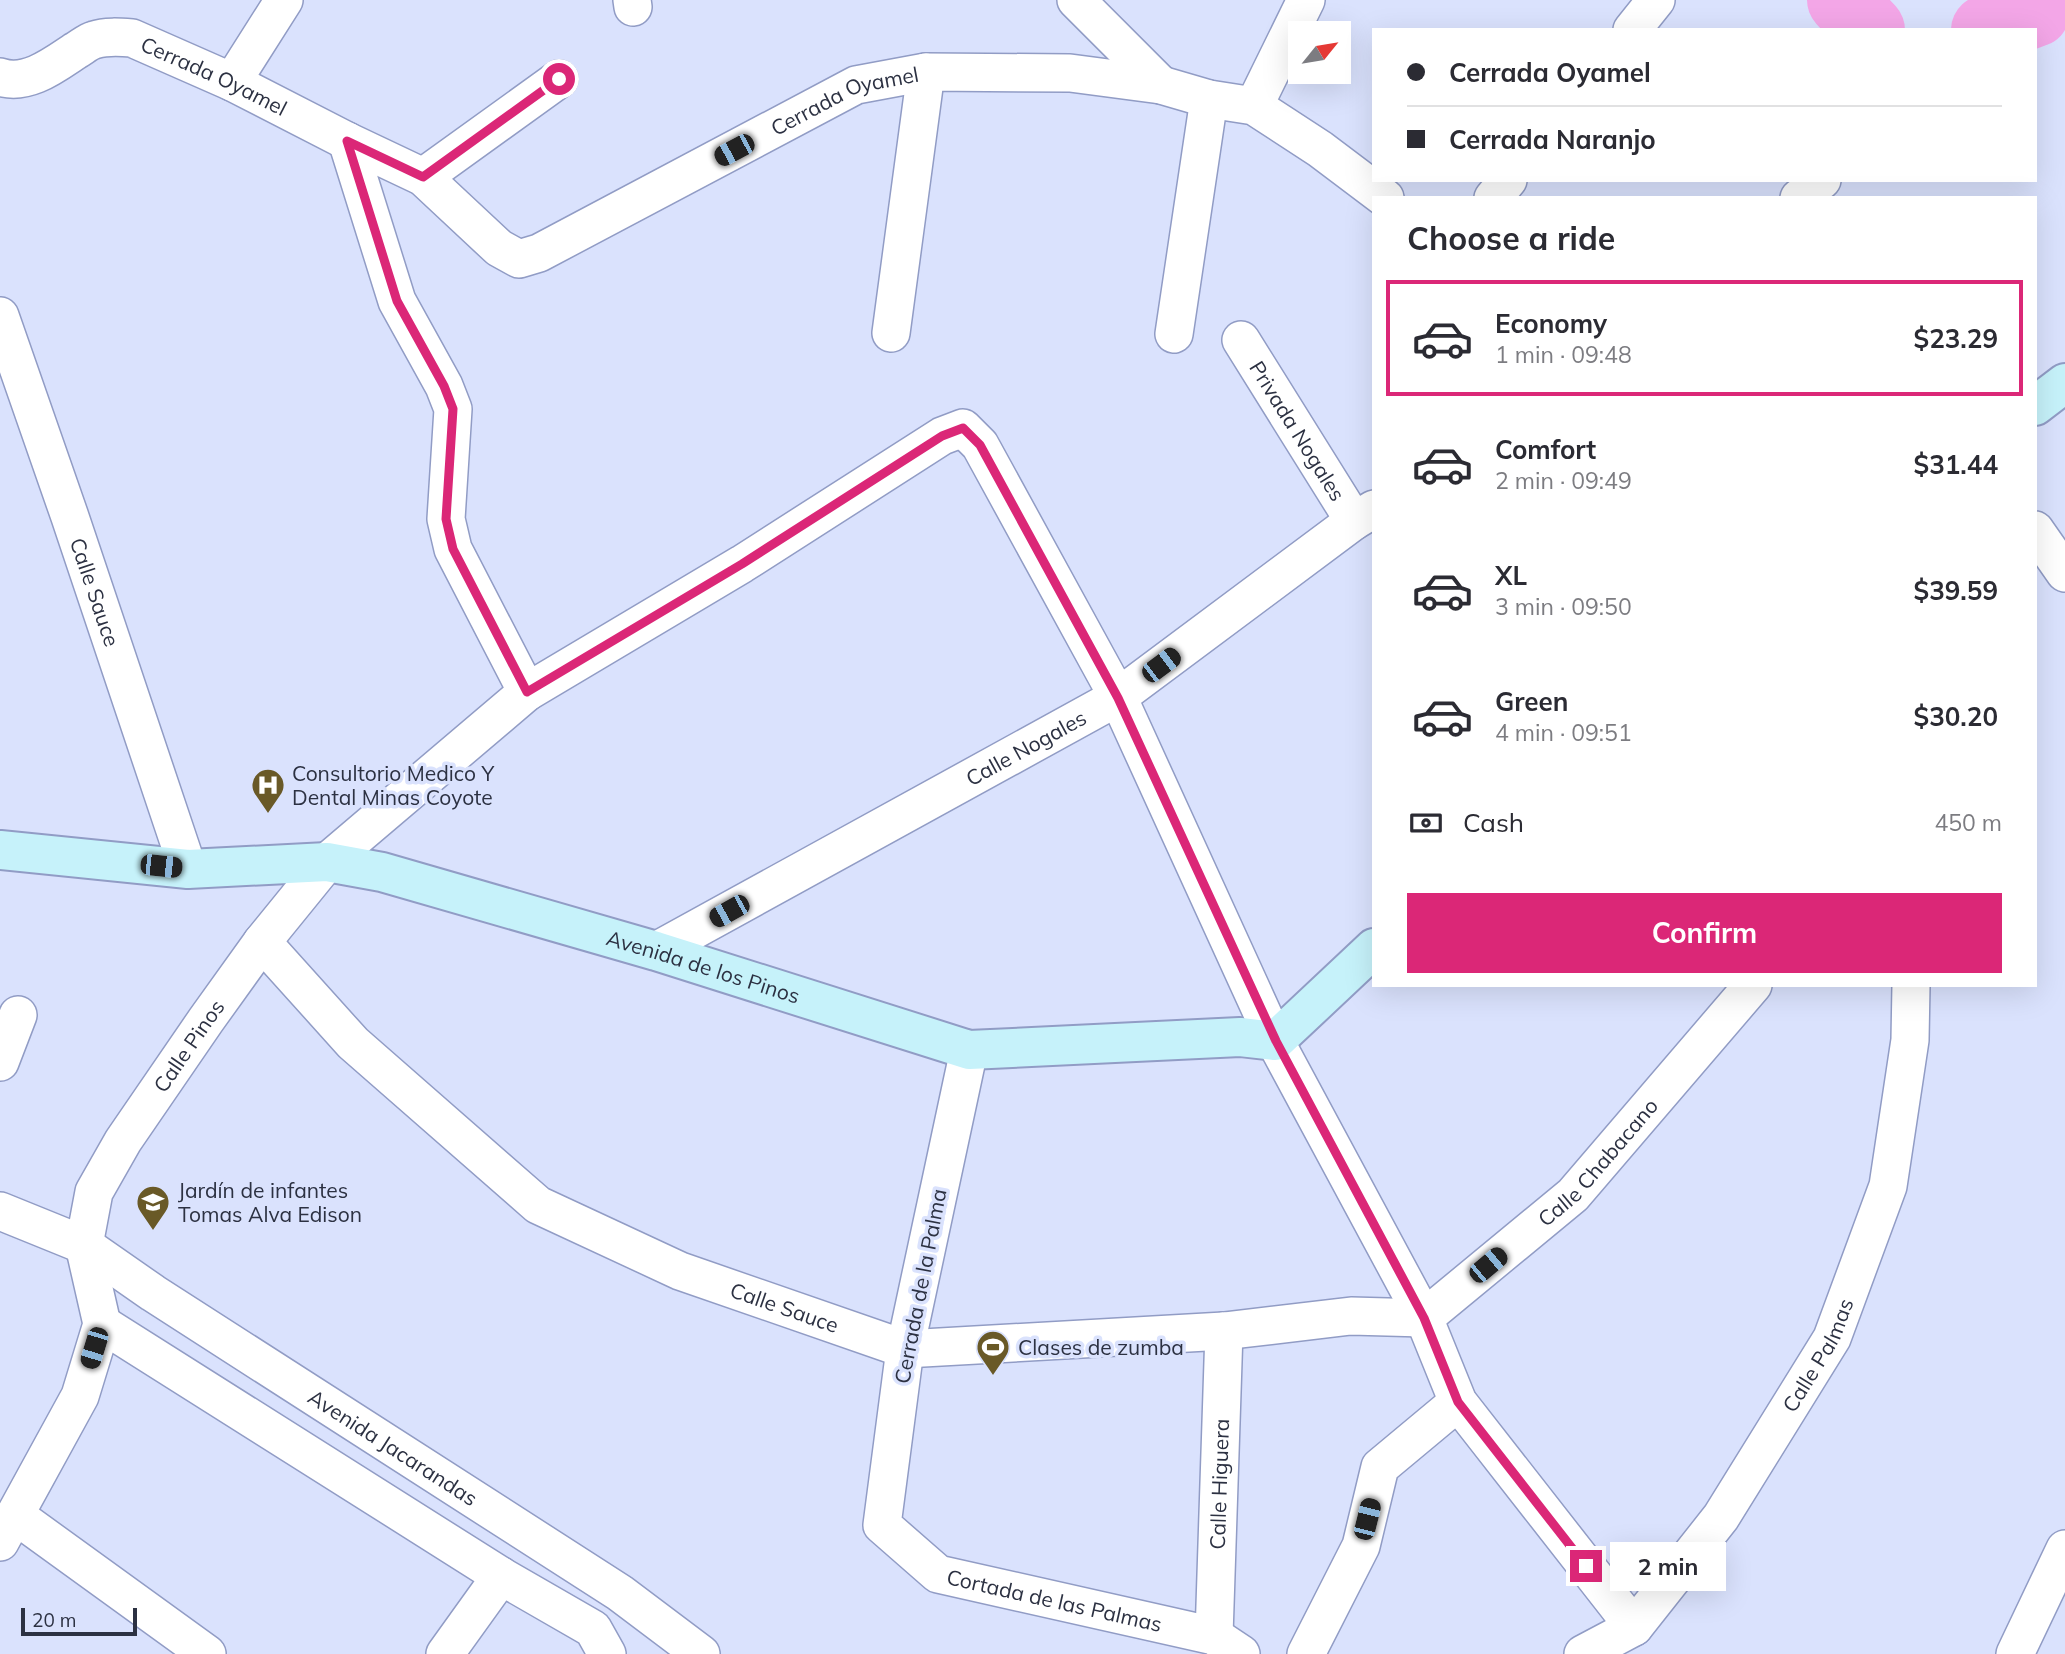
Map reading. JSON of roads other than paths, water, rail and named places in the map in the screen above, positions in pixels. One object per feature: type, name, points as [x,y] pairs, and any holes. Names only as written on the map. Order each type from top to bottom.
[{"type":"street","points":[[232,82],[284,0]]},
{"type":"street","points":[[1076,0],[1161,85]]},
{"type":"street","points":[[1306,0],[1254,106],[1320,149],[1382,196]]},
{"type":"street","points":[[1634,28],[1656,0]]},
{"type":"street","name":"Cerrada Oyamel","points":[[0,77],[8,80],[27,77],[48,69],[93,40],[132,38],[232,82],[423,177],[499,248],[519,259],[551,247],[856,85],[926,72],[1070,73],[1161,85],[1209,99],[1254,106]]},
{"type":"street","points":[[891,333],[926,72]]},
{"type":"street","points":[[423,177],[559,79]]},
{"type":"street","points":[[1174,334],[1209,99]]},
{"type":"street","points":[[347,141],[397,301],[444,386],[453,409],[446,519],[453,549],[527,692]]},
{"type":"street","points":[[1495,196],[1506,182]]},
{"type":"street","points":[[1802,196],[1819,182]]},
{"type":"street","name":"Calle Sauce","points":[[0,316],[188,869]]},
{"type":"street","name":"Privada Nogales","points":[[1241,340],[1364,515]]},
{"type":"street","points":[[2037,404],[2065,383]]},
{"type":"street","name":"Calle Pinos","points":[[84,1245],[94,1192],[123,1141],[262,942],[327,862],[527,692],[742,564],[942,436],[963,428],[980,445],[1118,698]]},
{"type":"street","name":"Calle Nogales","points":[[656,951],[1118,698],[1364,515]]},
{"type":"street","points":[[2037,533],[2065,573]]},
{"type":"street","points":[[1118,698],[1276,1041],[1424,1318],[1458,1402],[1634,1627]]},
{"type":"street","name":"Avenida de los Pinos","points":[[0,850],[188,869],[327,862],[382,872],[656,951],[969,1050],[1240,1037],[1276,1041]]},
{"type":"street","name":"Calle Sauce","points":[[262,942],[353,1043],[538,1205],[680,1271],[905,1349],[1224,1331],[1351,1316],[1424,1318]]},
{"type":"street","points":[[1276,1041],[1372,950]]},
{"type":"street","name":"Calle Chabacano","points":[[1424,1318],[1573,1195],[1751,987]]},
{"type":"street","name":"Calle Palmas","points":[[1583,1654],[1634,1627],[1721,1517],[1832,1338],[1888,1186],[1910,1040],[1911,987]]},
{"type":"street","points":[[0,1062],[18,1015]]},
{"type":"street","name":"Cerrada de la Palma","points":[[882,1525],[905,1349],[969,1050]]},
{"type":"street","name":"Avenida Jacarandas","points":[[0,1211],[84,1245],[153,1293],[620,1593],[701,1654]]},
{"type":"street","points":[[84,1245],[102,1324],[80,1396],[7,1528],[206,1654]]},
{"type":"street","points":[[102,1324],[501,1577],[591,1646],[620,1593]]},
{"type":"street","name":"Calle Higuera","points":[[1224,1331],[1227,1645]]},
{"type":"street","points":[[1306,1654],[1361,1546],[1380,1467],[1458,1402]]},
{"type":"street","name":"Cortada de las Palmas","points":[[882,1525],[938,1574],[1227,1645]]},
{"type":"street","points":[[2015,1654],[2065,1549]]},
{"type":"street","points":[[445,1654],[501,1577]]},
{"type":"waterway","points":[[1842,0],[1868,28]]},
{"type":"waterway","points":[[1991,28],[2035,12],[2038,0]]},
{"type":"place","name":"Consultorio Medico Y Dental Minas Coyote","points":[[268,815]]},
{"type":"place","name":"Jardín de infantes Tomas Alva Edison","points":[[153,1232]]},
{"type":"place","name":"Clases de zumba","points":[[993,1377]]}]
